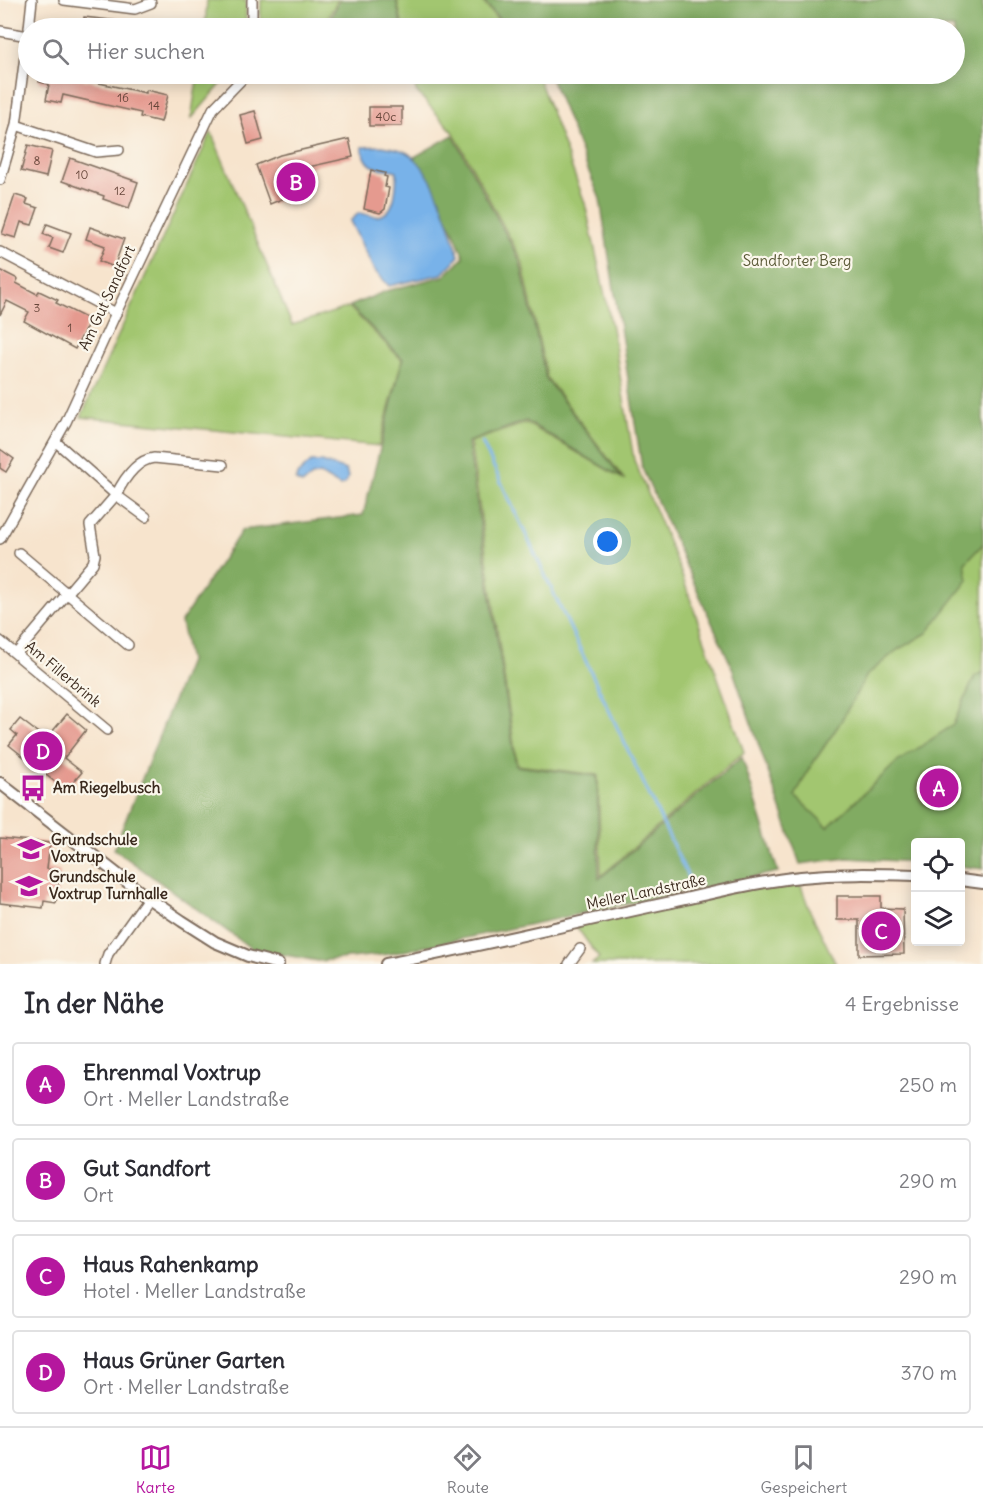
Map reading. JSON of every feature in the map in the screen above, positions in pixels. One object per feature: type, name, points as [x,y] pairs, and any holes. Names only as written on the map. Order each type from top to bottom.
[{"type":"street","points":[[30,18],[32,0]]},
{"type":"street","points":[[64,0],[135,9],[151,3]]},
{"type":"street","points":[[252,0],[252,18]]},
{"type":"street","points":[[0,31],[18,32]]},
{"type":"street","points":[[0,180],[16,124],[22,84]]},
{"type":"street","name":"Am Gut Sandfort","points":[[0,539],[56,442],[213,109],[237,84]]},
{"type":"street","points":[[16,124],[96,152],[119,150]]},
{"type":"street","points":[[0,252],[116,313]]},
{"type":"street","points":[[56,442],[146,518]]},
{"type":"street","points":[[16,654],[93,562],[95,555],[90,525],[139,463],[154,458],[223,465]]},
{"type":"street","points":[[19,553],[128,645]]},
{"type":"street","name":"Am Fillerbrink","points":[[0,641],[107,730]]},
{"type":"street","points":[[0,783],[148,898],[215,942],[248,956],[278,964]]},
{"type":"street","name":"Meller Landstraße","points":[[386,964],[757,884],[842,874],[911,875]]},
{"type":"street","points":[[965,881],[983,883]]},
{"type":"street","points":[[105,964],[108,954],[148,898]]},
{"type":"street","points":[[569,964],[580,949]]},
{"type":"green space","points":[[207,0],[246,0],[246,18],[206,18]]},
{"type":"green space","points":[[261,0],[338,0],[328,18],[260,18]]},
{"type":"green space","points":[[340,0],[396,0],[400,18],[330,18]]},
{"type":"green space","points":[[397,0],[481,0],[496,18],[401,18]]},
{"type":"green space","name":"Sandforter Berg","points":[[483,0],[983,0],[983,544],[965,563],[968,580],[927,633],[897,650],[867,675],[795,796],[828,827],[896,763],[953,725],[975,676],[983,672],[983,869],[965,867],[965,838],[911,838],[911,862],[848,858],[800,864],[731,665],[642,468],[600,199],[553,84],[965,84],[965,18],[498,18]],"holes":[[[938,768],[951,772],[959,784],[958,795],[953,802],[944,807],[934,808],[925,805],[919,798],[919,782],[928,772]]]},
{"type":"green space","points":[[196,84],[221,84],[191,119]]},
{"type":"green space","points":[[415,84],[541,84],[585,203],[612,328],[634,460],[680,570],[744,752],[601,876],[598,775],[517,765],[470,442],[526,423],[625,480],[547,378],[522,261],[454,133],[416,91]]},
{"type":"green space","points":[[211,132],[292,325],[349,307],[402,360],[379,446],[81,417]]},
{"type":"green space","points":[[453,135],[520,261],[546,379],[622,478],[526,421],[468,442],[516,766],[597,776],[599,879],[742,757],[778,872],[390,954],[318,961],[252,949],[114,849],[189,661],[181,622],[242,530],[363,515],[403,359],[350,306],[386,291],[444,276],[464,257],[451,225],[409,160]]},
{"type":"green space","points":[[983,544],[983,672],[975,676],[953,725],[896,763],[828,827],[795,796],[809,769],[838,726],[867,675],[897,650],[927,633],[965,563]]},
{"type":"green space","points":[[939,769],[947,770],[953,775],[958,781],[958,797],[953,803],[947,808],[939,809],[931,808],[925,803],[920,797],[919,789],[920,781],[925,775],[931,770]]},
{"type":"green space","points":[[798,878],[810,911],[836,964],[592,964],[599,958],[573,922]]},
{"type":"water","points":[[382,146],[402,150],[412,156],[421,165],[435,189],[447,216],[459,256],[442,274],[389,286],[374,270],[350,221],[359,213],[376,216],[384,214],[392,205],[396,191],[397,171],[378,168],[370,164],[362,147]]},
{"type":"water","points":[[311,462],[322,462],[346,470],[348,477],[345,484],[340,486],[320,474],[312,476],[302,484],[296,481],[297,475]]},
{"type":"building","points":[[49,84],[104,84],[168,95],[161,122],[140,117],[141,113],[63,95],[61,103],[46,100]]},
{"type":"building","points":[[369,107],[402,107],[402,126],[369,126]]},
{"type":"building","points":[[255,111],[263,140],[248,144],[240,115]]},
{"type":"building","points":[[349,139],[353,157],[304,168],[310,196],[290,200],[289,196],[270,204],[256,165],[280,155]]},
{"type":"building","points":[[28,145],[52,151],[46,177],[21,171]]},
{"type":"building","points":[[70,158],[138,182],[129,208],[62,181]]},
{"type":"building","points":[[371,170],[385,173],[384,176],[387,177],[385,187],[389,188],[385,209],[380,213],[364,209]]},
{"type":"building","points":[[15,195],[28,199],[26,204],[38,208],[32,225],[21,222],[16,238],[2,234]]},
{"type":"building","points":[[47,224],[71,233],[63,253],[49,248],[53,238],[43,234]]},
{"type":"building","points":[[90,227],[124,239],[114,267],[99,261],[105,246],[86,239]]},
{"type":"building","points":[[0,270],[18,279],[16,283],[37,294],[39,291],[58,300],[56,303],[90,320],[75,349],[24,321],[29,312],[7,301],[0,315]]},
{"type":"building","points":[[0,449],[14,459],[6,472],[0,468]]},
{"type":"building","points":[[67,714],[86,730],[64,758],[82,772],[66,791],[9,745],[17,735],[11,730],[20,719],[46,739]]},
{"type":"building","name":"Grundschule Voxtrup Turnhalle","points":[[0,838],[50,843],[47,869],[60,871],[56,903],[44,901],[43,908],[0,903]]},
{"type":"building","points":[[837,896],[881,896],[881,908],[903,909],[904,954],[859,955],[859,920],[837,920]]},
{"type":"waterway","points":[[482,442],[690,881]]},
{"type":"place","name":"Gut Sandfort","points":[[296,182]]},
{"type":"place","name":"Haus Grüner Garten","points":[[43,751]]},
{"type":"place","name":"Am Riegelbusch","points":[[33,788]]},
{"type":"place","name":"Ehrenmal Voxtrup","points":[[939,788]]},
{"type":"place","name":"Grundschule Voxtrup","points":[[31,849]]},
{"type":"place","name":"Grundschule Voxtrup Turnhalle","points":[[29,886]]},
{"type":"place","name":"Haus Rahenkamp","points":[[881,931]]}]
